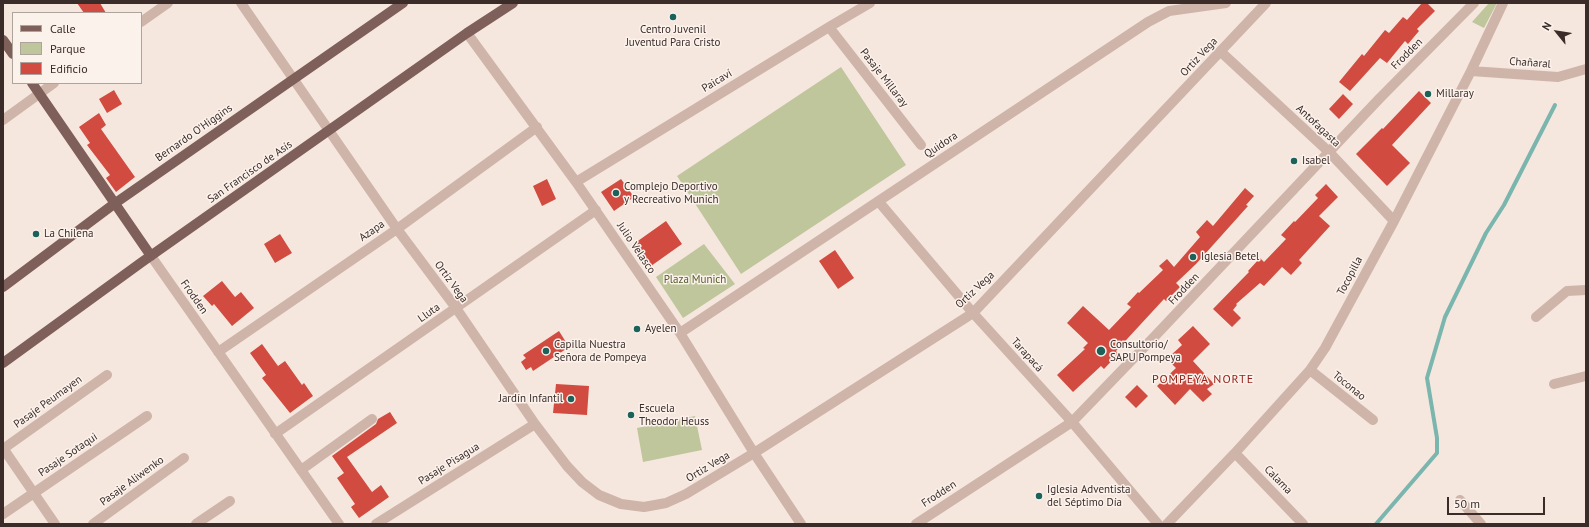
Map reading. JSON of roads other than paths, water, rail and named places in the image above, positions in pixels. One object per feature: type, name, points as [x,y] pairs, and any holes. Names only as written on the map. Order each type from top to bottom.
[{"type":"main road","name":"Bernardo O'Higgins","points":[[3,287],[114,204],[403,3]]},
{"type":"main road","name":"San Francisco de Asís","points":[[3,363],[151,256],[510,4]]},
{"type":"main road","points":[[3,40],[12,53]]},
{"type":"main road","name":"Frodden","points":[[33,84],[151,256]]},
{"type":"street","points":[[142,21],[168,3]]},
{"type":"street","name":"Ortiz Vega","points":[[241,3],[397,229],[456,308],[535,424],[567,466],[582,482],[599,495],[620,504],[644,507],[666,503],[686,494],[754,453],[973,313],[1266,3]]},
{"type":"street","name":"Paicaví","points":[[576,182],[828,27],[856,6],[870,3]]},
{"type":"street","name":"Quidora","points":[[680,333],[879,202],[1148,22],[1168,7],[1226,3]]},
{"type":"street","name":"Frodden","points":[[916,524],[1072,422],[1379,98],[1474,3]]},
{"type":"street","name":"Tocopilla","points":[[1167,524],[1235,453],[1310,370],[1325,348],[1394,221],[1503,3]]},
{"type":"street","name":"Pasaje Millaray","points":[[828,27],[922,145]]},
{"type":"street","name":"Julio Velasco","points":[[467,33],[537,127],[596,210],[680,333],[754,453],[801,524]]},
{"type":"street","name":"Antofagasta","points":[[1221,52],[1329,152],[1394,221]]},
{"type":"street","name":"Chañaral","points":[[1470,71],[1558,77],[1586,70]]},
{"type":"street","points":[[3,120],[53,84]]},
{"type":"street","name":"Azapa","points":[[218,352],[397,229],[537,127]]},
{"type":"street","name":"Tarapacá","points":[[879,202],[973,313],[1072,422],[1158,524]]},
{"type":"street","name":"Lluta","points":[[275,434],[596,210]]},
{"type":"street","name":"Frodden","points":[[151,256],[339,524]]},
{"type":"street","points":[[1536,317],[1567,291],[1586,290]]},
{"type":"street","name":"Toconao","points":[[1310,370],[1373,420]]},
{"type":"street","name":"Pasaje Peumayen","points":[[3,449],[108,375]]},
{"type":"street","points":[[1554,384],[1586,376]]},
{"type":"street","name":"Pasaje Sotaqui","points":[[3,514],[147,416]]},
{"type":"street","points":[[301,470],[372,419]]},
{"type":"street","name":"Pasaje Pisagua","points":[[376,524],[535,424]]},
{"type":"street","points":[[3,449],[55,524]]},
{"type":"street","name":"Calama","points":[[1235,453],[1303,524]]},
{"type":"street","name":"Pasaje Aliwenko","points":[[93,524],[184,458]]},
{"type":"street","points":[[1460,500],[1481,524]]},
{"type":"street","points":[[196,524],[230,501]]},
{"type":"waterway","points":[[1376,524],[1437,453],[1437,438],[1427,378],[1445,317],[1486,233],[1504,205],[1555,105]]},
{"type":"place","name":"Centro Juvenil Juventud Para Cristo","points":[[673,17]]},
{"type":"place","name":"Millaray","points":[[1428,94]]},
{"type":"place","name":"Isabel","points":[[1294,161]]},
{"type":"place","name":"Complejo Deportivo y Recreativo Munich","points":[[616,193]]},
{"type":"place","name":"La Chilena","points":[[36,234]]},
{"type":"place","name":"Iglesia Betel","points":[[1193,257]]},
{"type":"place","name":"Ayelen","points":[[637,329]]},
{"type":"place","name":"Capilla Nuestra Señora de Pompeya","points":[[546,351]]},
{"type":"place","name":"Consultorio/ SAPU Pompeya","points":[[1101,351]]},
{"type":"place","name":"Jardín Infantil","points":[[571,399]]},
{"type":"place","name":"Escuela Theodor Heuss","points":[[631,415]]},
{"type":"place","name":"Iglesia Adventista del Séptimo Día","points":[[1039,496]]},
{"type":"district","name":"POMPEYA NORTE","points":[[1203,380]]},
{"type":"park label","name":"Plaza Munich","points":[[695,280]]}]
